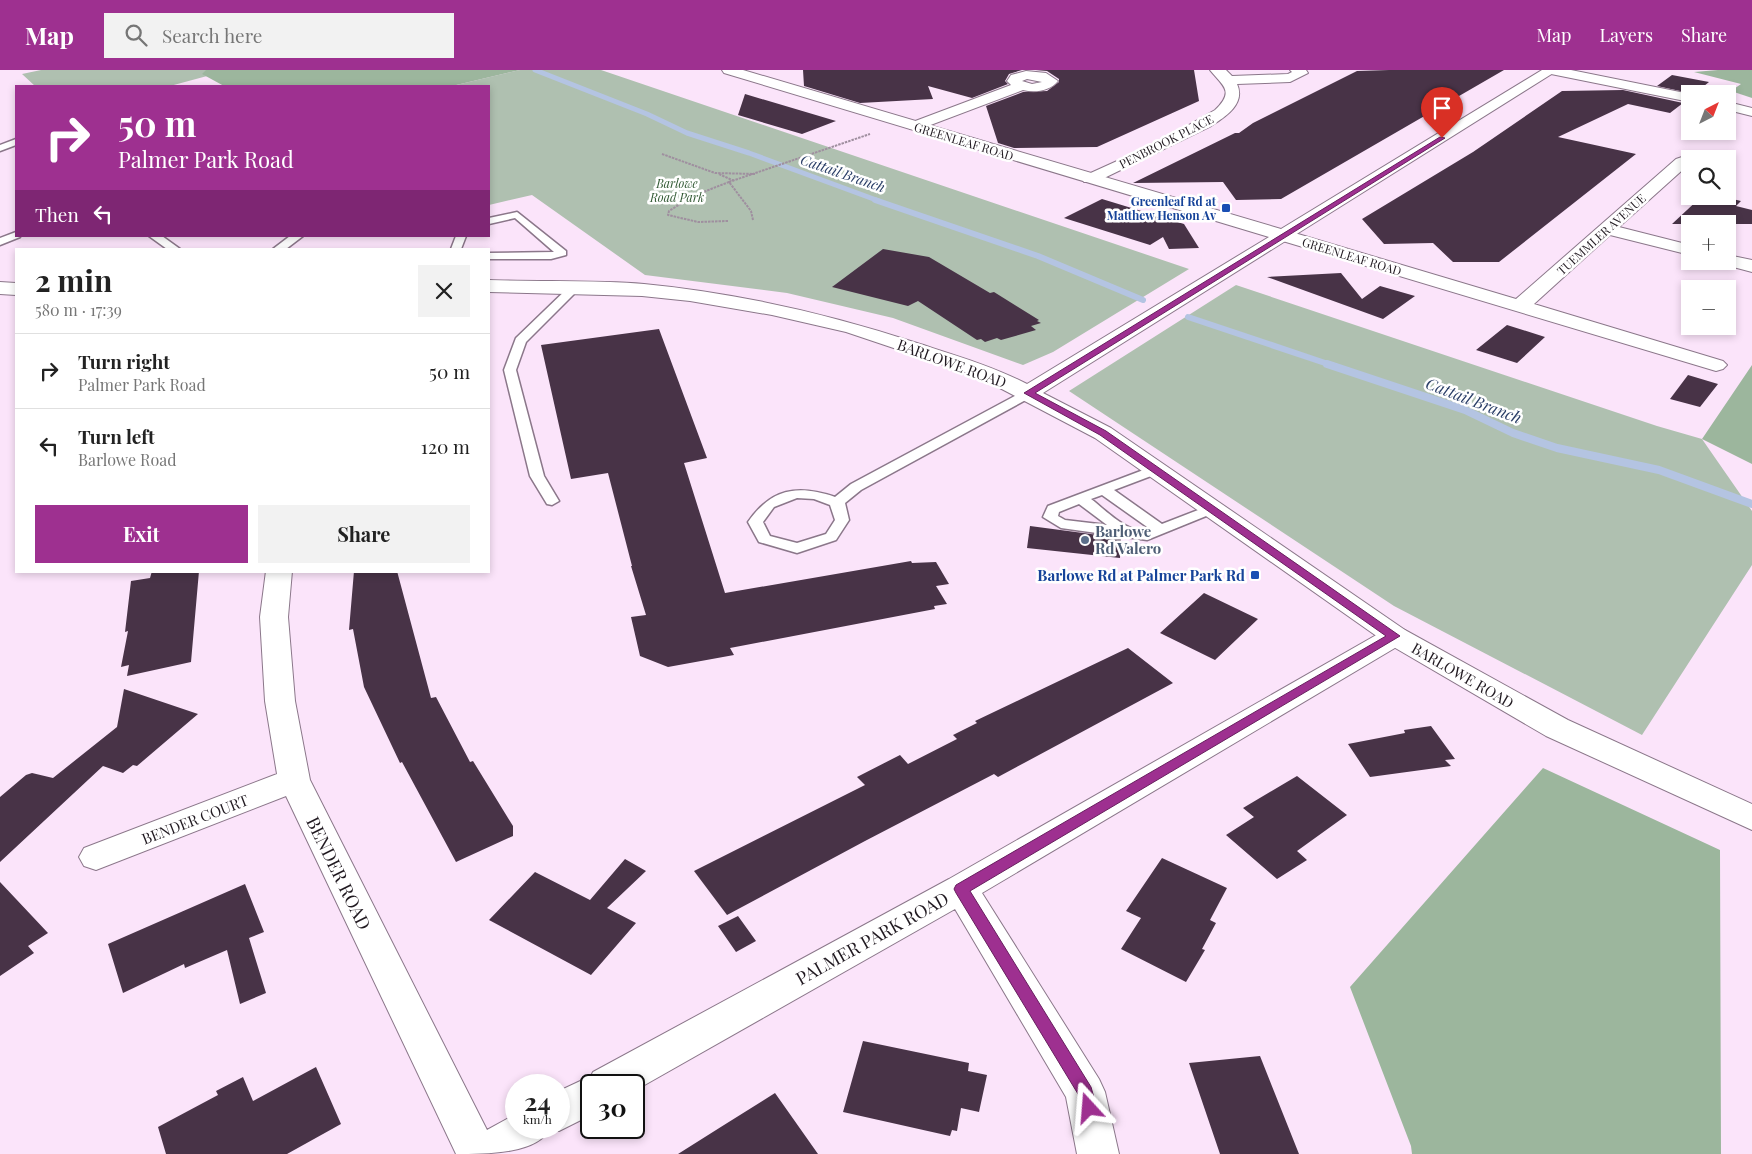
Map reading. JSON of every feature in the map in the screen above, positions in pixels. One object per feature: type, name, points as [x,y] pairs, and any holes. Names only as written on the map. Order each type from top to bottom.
[{"type":"street","points":[[1028,393],[1551,70],[1681,96]]},
{"type":"street","name":"GREENLEAF ROAD","points":[[735,71],[1090,179],[1716,365]]},
{"type":"street","points":[[1222,73],[1294,74]]},
{"type":"street","name":"PENBROOK PLACE","points":[[1090,179],[1175,139],[1216,116],[1228,106],[1232,98],[1233,89],[1222,73]]},
{"type":"street","points":[[916,126],[1022,86]]},
{"type":"street","points":[[1736,108],[1752,112]]},
{"type":"street","name":"TUEMMLER AVENUE","points":[[1520,306],[1681,163]]},
{"type":"street","points":[[1606,229],[1681,248]]},
{"type":"street","points":[[1736,262],[1752,266]]},
{"type":"street","name":"BARLOWE ROAD","points":[[490,286],[575,288],[690,295],[772,309],[852,328],[972,368],[1028,393],[1103,433],[1394,636],[1557,728],[1752,818]]},
{"type":"street","points":[[0,288],[15,289]]},
{"type":"street","name":"BENDER ROAD","points":[[279,573],[274,617],[280,701],[294,780],[477,1154]]},
{"type":"street","name":"PALMER PARK ROAD","points":[[627,1074],[961,889],[1394,636]]},
{"type":"street","name":"BENDER COURT","points":[[96,857],[294,780]]},
{"type":"street","points":[[961,889],[1086,1092],[1098,1154]]},
{"type":"street","points":[[482,1154],[510,1139]]},
{"type":"lane","points":[[0,148],[15,142]]},
{"type":"lane","points":[[490,220],[517,215],[562,253],[551,256],[490,256]]},
{"type":"lane","points":[[0,242],[15,235]]},
{"type":"lane","points":[[156,237],[173,248]]},
{"type":"lane","points":[[280,248],[296,237]]},
{"type":"lane","points":[[552,501],[537,476],[510,370],[520,340],[575,288]]},
{"type":"lane","points":[[837,502],[856,487],[1028,393]]},
{"type":"lane","points":[[1154,470],[1053,509],[1050,517],[1061,524],[1147,535],[1211,509]]},
{"type":"lane","points":[[1103,489],[1160,529]]},
{"type":"lane","points":[[794,494],[816,494],[837,502],[842,520],[831,537],[797,548],[764,539],[755,522],[769,504],[794,494]]},
{"type":"lane","points":[[1080,498],[1126,532]]},
{"type":"path","points":[[728,222],[708,223],[680,219],[668,215],[669,211],[693,196],[871,134],[894,120]]},
{"type":"path","points":[[662,154],[734,181]]},
{"type":"path","points":[[715,173],[758,174]]},
{"type":"path","points":[[729,182],[751,211],[753,220]]},
{"type":"green space","points":[[41,70],[219,70],[222,72],[174,85],[34,85],[22,74]]},
{"type":"green space","points":[[206,70],[520,70],[456,85],[222,85],[202,74]]},
{"type":"green space","name":"Barlowe Road Park","points":[[520,70],[601,70],[1189,269],[1053,352],[1023,365],[893,318],[787,293],[645,275],[532,195],[490,205],[490,85],[456,85]]},
{"type":"green space","points":[[1752,70],[1752,98],[1736,93],[1736,88],[1741,84],[1694,72]]},
{"type":"green space","points":[[1236,285],[1657,426],[1702,439],[1752,511],[1752,565],[1642,735],[1394,606],[1069,391]]},
{"type":"green space","points":[[1752,365],[1752,464],[1702,439]]},
{"type":"green space","points":[[1543,768],[1720,850],[1721,1154],[1412,1154],[1411,1146],[1350,987]]},
{"type":"building","points":[[803,70],[1022,70],[1009,74],[1005,81],[1008,84],[972,98],[928,86],[933,99],[860,103],[804,86]]},
{"type":"building","points":[[1035,70],[1194,70],[1199,101],[1097,147],[1014,148],[998,143],[986,106],[1023,92],[1047,91],[1059,82],[1059,79],[1047,71]]},
{"type":"building","points":[[1504,70],[1281,199],[1236,200],[1223,182],[1133,183],[1235,133],[1239,133],[1253,123],[1357,71]]},
{"type":"building","points":[[1672,75],[1709,82],[1705,85],[1681,85],[1681,91],[1657,86]]},
{"type":"building","points":[[1623,90],[1681,103],[1681,105],[1670,113],[1628,104],[1558,137],[1636,154],[1499,262],[1453,262],[1433,243],[1384,244],[1362,219],[1473,152],[1562,91]]},
{"type":"building","points":[[745,94],[836,121],[802,134],[738,115]]},
{"type":"building","points":[[1102,199],[1184,224],[1199,248],[1169,249],[1163,237],[1150,245],[1064,218]]},
{"type":"building","points":[[1736,200],[1741,201],[1736,206],[1752,210],[1752,224],[1736,224],[1736,215],[1682,215],[1692,205],[1736,205]]},
{"type":"building","points":[[1681,216],[1681,224],[1672,224]]},
{"type":"building","points":[[883,249],[929,257],[990,293],[994,292],[1041,323],[1031,326],[1036,330],[1001,340],[997,338],[985,342],[981,339],[977,340],[918,301],[908,306],[832,287]]},
{"type":"building","points":[[1341,273],[1362,299],[1380,286],[1415,296],[1383,319],[1267,277]]},
{"type":"building","points":[[1507,325],[1545,337],[1517,363],[1476,350]]},
{"type":"building","points":[[659,329],[707,458],[684,463],[725,593],[911,561],[912,563],[936,562],[949,584],[936,586],[947,604],[934,606],[935,609],[730,648],[734,655],[668,667],[640,656],[631,617],[646,615],[631,566],[608,473],[571,479],[541,345]]},
{"type":"building","points":[[1688,375],[1718,384],[1700,407],[1670,399]]},
{"type":"building","points":[[1030,526],[1121,538],[1120,558],[1027,548]]},
{"type":"building","points":[[151,573],[199,573],[191,662],[127,676],[129,665],[121,667],[128,631],[125,632],[131,581],[150,578]]},
{"type":"building","points":[[354,573],[398,573],[431,698],[436,697],[470,762],[473,761],[513,826],[513,836],[456,862],[402,762],[400,763],[364,687],[353,629],[349,630]]},
{"type":"building","points":[[1204,593],[1258,619],[1215,660],[1160,633]]},
{"type":"building","points":[[1128,648],[1173,683],[998,777],[994,774],[727,915],[694,871],[865,785],[857,777],[900,755],[908,764],[957,739],[953,735],[977,723],[975,721]]},
{"type":"building","points":[[124,689],[198,714],[137,766],[133,765],[123,773],[103,766],[0,862],[0,797],[26,775],[32,773],[53,778],[117,727]]},
{"type":"building","points":[[1431,726],[1455,759],[1445,760],[1451,766],[1370,777],[1348,744],[1405,733],[1404,730]]},
{"type":"building","points":[[1297,776],[1347,815],[1297,851],[1307,860],[1277,879],[1226,835],[1254,817],[1243,808]]},
{"type":"building","points":[[1162,858],[1227,888],[1210,920],[1216,923],[1202,949],[1205,950],[1186,982],[1121,949],[1141,918],[1126,911]]},
{"type":"building","points":[[625,859],[646,871],[607,908],[636,923],[591,975],[489,920],[535,872],[590,900]]},
{"type":"building","points":[[0,882],[48,933],[28,946],[34,953],[0,976]]},
{"type":"building","points":[[245,884],[264,932],[249,938],[266,993],[240,1004],[227,950],[185,968],[184,964],[123,993],[108,944]]},
{"type":"building","points":[[738,916],[756,941],[736,952],[718,926]]},
{"type":"building","points":[[863,1041],[969,1063],[968,1071],[987,1075],[979,1112],[961,1108],[957,1131],[952,1130],[950,1136],[843,1112]]},
{"type":"building","points":[[1260,1056],[1299,1154],[1220,1154],[1189,1063]]},
{"type":"building","points":[[316,1067],[341,1124],[287,1154],[166,1154],[158,1127],[218,1095],[216,1091],[243,1077],[253,1101]]},
{"type":"building","points":[[775,1093],[818,1154],[678,1154],[724,1125]]},
{"type":"waterway","name":"Cattail Branch","points":[[535,70],[647,114],[687,133],[749,153],[879,201]]},
{"type":"waterway","name":"Cattail Branch","points":[[875,200],[1038,256],[1143,300]]},
{"type":"waterway","name":"Cattail Branch","points":[[1188,317],[1331,365]]},
{"type":"waterway","name":"Cattail Branch","points":[[1327,364],[1465,410],[1513,433],[1557,448],[1659,470],[1752,504]]},
{"type":"place","name":"Greenleaf Rd at Matthew Henson Av","points":[[1226,208]]},
{"type":"place","name":"Barlowe Rd Valero","points":[[1085,540]]},
{"type":"place","name":"Barlowe Rd at Palmer Park Rd","points":[[1255,575]]},
{"type":"route","points":[[1089,1108],[1086,1092],[961,889],[1394,636],[1103,433],[1028,393],[1442,138]]}]
